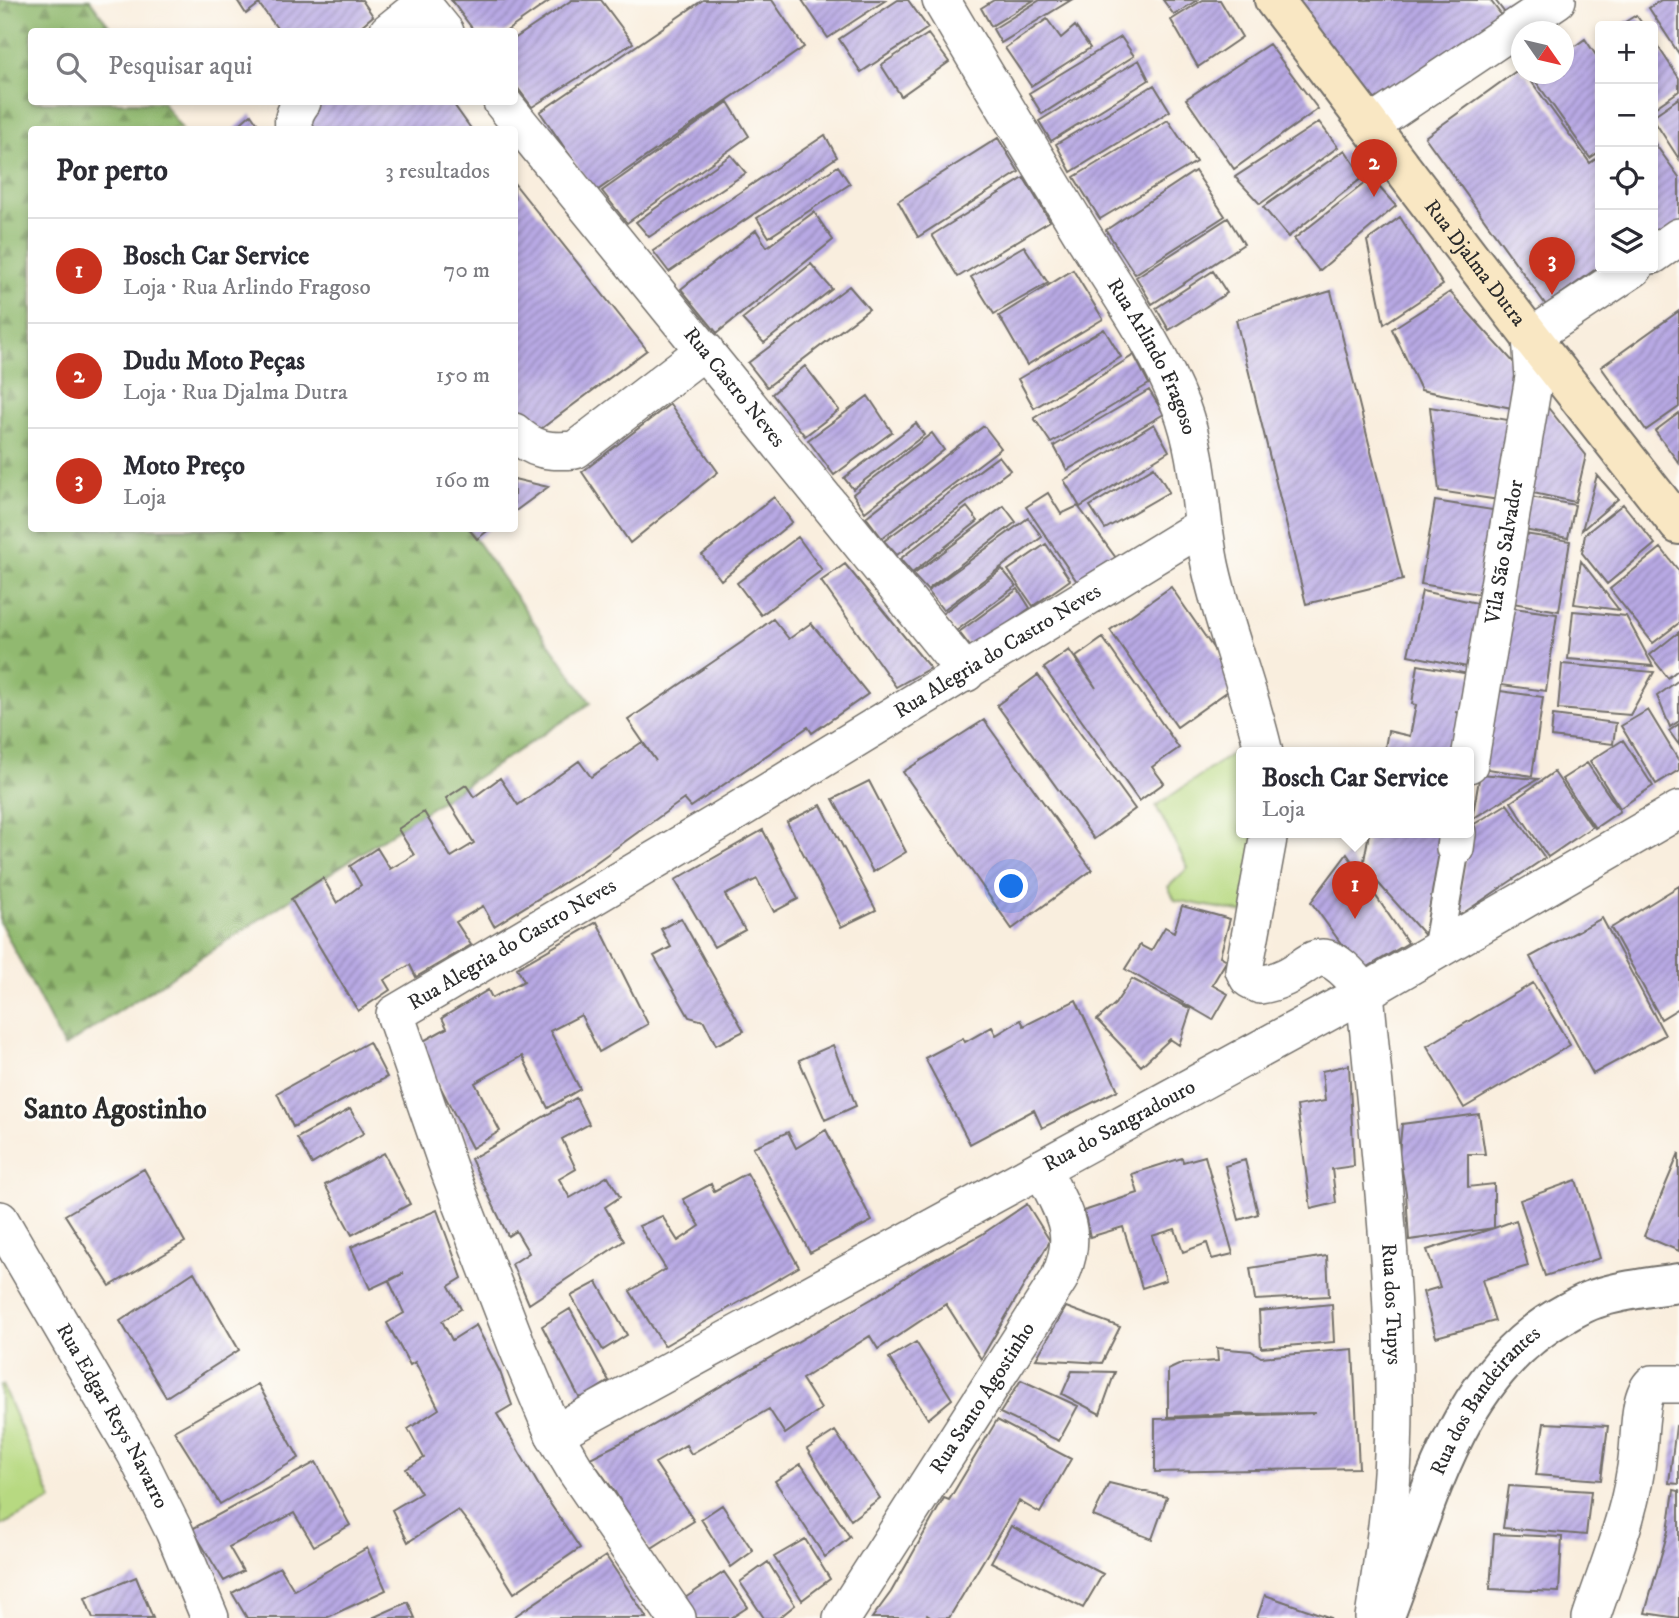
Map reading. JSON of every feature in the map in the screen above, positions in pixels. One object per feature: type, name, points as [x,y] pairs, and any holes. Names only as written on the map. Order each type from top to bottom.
[{"type":"main road","name":"Rua Djalma Dutra","points":[[1274,0],[1531,338],[1679,525]]},
{"type":"street","name":"Rua Arlindo Fragoso","points":[[941,0],[1164,368],[1182,409],[1195,457],[1203,526],[1218,596],[1264,747]]},
{"type":"street","points":[[1371,125],[1557,0]]},
{"type":"street","points":[[396,28],[429,12]]},
{"type":"street","points":[[294,126],[296,108],[299,105]]},
{"type":"street","name":"Rua Castro Neves","points":[[504,105],[966,673]]},
{"type":"street","points":[[1658,252],[1679,237]]},
{"type":"street","points":[[1531,338],[1627,273]]},
{"type":"street","name":"Vila São Salvador","points":[[1472,747],[1534,377],[1531,338]]},
{"type":"street","points":[[518,436],[548,452],[575,450],[705,350]]},
{"type":"street","name":"Rua Alegria do Castro Neves","points":[[677,1618],[576,1471],[554,1434],[454,1183],[395,1014],[966,673],[1203,526]]},
{"type":"street","name":"Rua do Sangradouro","points":[[554,1434],[1365,992],[1679,810]]},
{"type":"street","points":[[1268,838],[1244,970],[1250,979],[1260,985],[1274,983],[1312,960],[1325,957],[1338,962],[1365,992]]},
{"type":"street","points":[[1437,951],[1456,841]]},
{"type":"street","name":"Rua dos Tupys","points":[[1365,992],[1388,1249],[1394,1385],[1393,1455],[1387,1529],[1374,1618]]},
{"type":"street","name":"Rua Santo Agostinho","points":[[842,1618],[1059,1279],[1068,1259],[1071,1237],[1042,1168]]},
{"type":"street","name":"Rua Edgar Reys Navarro","points":[[0,1220],[136,1454],[174,1531],[210,1618]]},
{"type":"street","name":"Rua dos Bandeirantes","points":[[1384,1618],[1455,1433],[1480,1392],[1508,1356],[1547,1324],[1593,1299],[1637,1288],[1679,1283]]},
{"type":"street","points":[[1591,1618],[1636,1472],[1647,1388],[1652,1384],[1679,1384]]},
{"type":"green space","points":[[0,0],[90,0],[111,28],[28,28],[28,105],[164,105],[180,126],[28,126],[28,532],[470,532],[591,703],[64,1047],[0,922]]},
{"type":"green space","points":[[1236,751],[1236,838],[1257,838],[1245,913],[1175,900],[1168,887],[1188,868],[1156,806]]},
{"type":"green space","points":[[0,1385],[52,1500],[0,1526]]},
{"type":"building","points":[[237,0],[362,0],[373,16],[359,28],[277,28],[259,4],[246,14]]},
{"type":"building","points":[[451,0],[551,0],[511,28],[472,28]]},
{"type":"building","points":[[572,0],[601,0],[633,43],[532,107],[518,88],[518,36]]},
{"type":"building","points":[[703,0],[772,0],[804,47],[595,192],[540,112]]},
{"type":"building","points":[[802,0],[886,0],[828,38]]},
{"type":"building","points":[[898,0],[908,0],[928,28],[861,72],[839,39]]},
{"type":"building","points":[[994,0],[1034,0],[991,26],[981,8]]},
{"type":"building","points":[[1040,0],[1071,0],[1001,43],[993,29]]},
{"type":"building","points":[[1163,0],[1197,0],[1174,15]]},
{"type":"building","points":[[1203,0],[1220,0],[1242,37],[1198,67],[1171,20]]},
{"type":"building","points":[[1292,0],[1490,0],[1508,24],[1373,116]]},
{"type":"building","points":[[1495,0],[1538,0],[1518,21],[1511,21]]},
{"type":"building","points":[[1661,0],[1679,0],[1679,54],[1658,21],[1649,8]]},
{"type":"building","points":[[1636,15],[1640,21],[1627,21]]},
{"type":"building","points":[[1047,19],[1061,38],[1075,26],[1090,48],[1031,86],[1005,48]]},
{"type":"building","points":[[928,34],[949,62],[901,96],[881,65]]},
{"type":"building","points":[[1121,37],[1134,56],[1042,114],[1029,93]]},
{"type":"building","points":[[1585,39],[1595,54],[1595,154],[1590,158],[1538,84],[1574,84],[1574,47]]},
{"type":"building","points":[[1269,44],[1318,109],[1234,169],[1186,99]]},
{"type":"building","points":[[1658,46],[1679,78],[1679,91],[1658,106]]},
{"type":"building","points":[[1139,60],[1149,80],[1051,141],[1039,121]]},
{"type":"building","points":[[1511,75],[1511,84],[1533,84],[1590,163],[1595,160],[1595,270],[1546,305],[1425,137]]},
{"type":"building","points":[[1154,85],[1170,111],[1071,172],[1056,144]]},
{"type":"building","points":[[1679,98],[1679,159],[1658,127],[1658,113]]},
{"type":"building","points":[[728,102],[749,136],[627,223],[602,191]]},
{"type":"building","points":[[318,105],[454,105],[469,126],[307,126],[306,114]]},
{"type":"building","points":[[251,114],[259,126],[238,126]]},
{"type":"building","points":[[1168,120],[1196,162],[1100,219],[1074,177]]},
{"type":"building","points":[[1319,122],[1338,147],[1260,204],[1235,177]]},
{"type":"building","points":[[825,135],[837,157],[669,272],[653,251]]},
{"type":"building","points":[[998,138],[1019,172],[918,237],[898,201]]},
{"type":"building","points":[[1658,148],[1679,177],[1679,233],[1658,246]]},
{"type":"building","points":[[1345,150],[1363,177],[1288,237],[1263,207]]},
{"type":"building","points":[[731,155],[746,173],[649,237],[636,222]]},
{"type":"building","points":[[838,166],[850,184],[769,237],[757,218]]},
{"type":"building","points":[[1195,171],[1225,216],[1135,274],[1106,230]]},
{"type":"building","points":[[1024,178],[1050,221],[958,277],[932,235]]},
{"type":"building","points":[[1371,178],[1396,206],[1319,271],[1294,239]]},
{"type":"building","points":[[518,188],[647,350],[530,437],[518,420]]},
{"type":"building","points":[[814,212],[833,240],[717,333],[681,289],[756,230],[767,247]]},
{"type":"building","points":[[1400,217],[1443,285],[1384,324],[1367,241]]},
{"type":"building","points":[[1228,218],[1244,244],[1152,304],[1136,277]]},
{"type":"building","points":[[1024,246],[1048,283],[994,314],[971,277]]},
{"type":"building","points":[[811,264],[832,289],[764,343],[742,319]]},
{"type":"building","points":[[1073,270],[1103,319],[1027,365],[999,316]]},
{"type":"building","points":[[1213,271],[1227,293],[1169,330],[1156,308]]},
{"type":"building","points":[[849,286],[869,309],[767,387],[748,363]]},
{"type":"building","points":[[1331,291],[1403,580],[1306,604],[1236,320]]},
{"type":"building","points":[[1450,292],[1526,376],[1517,409],[1421,390],[1392,329]]},
{"type":"building","points":[[1679,311],[1679,407],[1646,430],[1601,367]]},
{"type":"building","points":[[1104,329],[1121,357],[1034,408],[1018,379]]},
{"type":"building","points":[[1134,355],[1149,384],[1051,443],[1034,418]]},
{"type":"building","points":[[805,366],[839,410],[805,436],[772,394]]},
{"type":"building","points":[[1149,390],[1164,414],[1067,470],[1054,446]]},
{"type":"building","points":[[868,396],[892,432],[834,475],[808,440]]},
{"type":"building","points":[[1542,400],[1586,455],[1575,502],[1524,491]]},
{"type":"building","points":[[670,404],[718,472],[630,543],[582,472]]},
{"type":"building","points":[[1430,407],[1514,421],[1499,500],[1439,491]]},
{"type":"building","points":[[1679,413],[1679,463],[1655,431]]},
{"type":"building","points":[[916,423],[924,435],[853,489],[844,478]]},
{"type":"building","points":[[1154,424],[1169,451],[1080,507],[1064,480]]},
{"type":"building","points":[[984,426],[1001,448],[882,538],[866,517]]},
{"type":"building","points":[[932,433],[944,450],[865,512],[853,494]]},
{"type":"building","points":[[999,456],[1010,470],[897,555],[884,541]]},
{"type":"building","points":[[1154,467],[1169,492],[1105,529],[1090,506]]},
{"type":"building","points":[[1597,475],[1618,499],[1582,530]]},
{"type":"building","points":[[518,480],[548,487],[518,509]]},
{"type":"building","points":[[1048,493],[1061,514],[1078,506],[1116,558],[1078,583],[1026,507]]},
{"type":"building","points":[[1525,496],[1575,505],[1568,538],[1518,529]]},
{"type":"building","points":[[774,497],[792,522],[721,580],[702,555]]},
{"type":"building","points":[[1435,501],[1499,511],[1485,595],[1421,584]]},
{"type":"building","points":[[1623,504],[1655,544],[1607,584],[1582,553],[1585,534]]},
{"type":"building","points":[[1004,506],[1016,522],[927,590],[913,575]]},
{"type":"building","points":[[967,507],[978,521],[912,573],[900,559]]},
{"type":"building","points":[[1028,518],[1042,537],[943,610],[928,591]]},
{"type":"building","points":[[471,532],[486,532],[477,539]]},
{"type":"building","points":[[1518,533],[1570,541],[1559,611],[1507,602]]},
{"type":"building","points":[[798,537],[822,570],[761,615],[737,583]]},
{"type":"building","points":[[1046,544],[1070,580],[1033,606],[1008,570]]},
{"type":"building","points":[[1661,548],[1679,571],[1679,623],[1653,643],[1610,589]]},
{"type":"building","points":[[1581,561],[1619,610],[1574,604]]},
{"type":"building","points":[[845,564],[930,668],[896,687],[821,581]]},
{"type":"building","points":[[1002,569],[1016,586],[956,631],[942,614]]},
{"type":"building","points":[[1171,587],[1238,684],[1177,727],[1110,630]]},
{"type":"building","points":[[1018,589],[1030,608],[973,650],[959,632]]},
{"type":"building","points":[[1422,591],[1486,605],[1472,668],[1408,655]]},
{"type":"building","points":[[1506,607],[1557,614],[1546,691],[1494,684]]},
{"type":"building","points":[[1573,611],[1626,616],[1653,666],[1568,659]]},
{"type":"building","points":[[773,619],[789,639],[811,623],[868,694],[812,733],[808,727],[691,807],[684,799],[591,866],[494,926],[483,906],[456,922],[471,945],[416,977],[410,965],[384,980],[390,990],[358,1011],[291,899],[323,878],[337,903],[361,885],[350,866],[377,848],[390,869],[414,855],[398,829],[424,812],[451,857],[474,843],[446,798],[466,785],[474,797],[500,778],[518,805],[579,761],[591,777],[642,742],[656,761],[628,720]]},
{"type":"building","points":[[1679,632],[1679,669],[1668,678],[1650,655]]},
{"type":"building","points":[[1103,638],[1179,748],[1152,767],[1164,783],[1139,801],[1044,668],[1069,650],[1096,688],[1076,657]]},
{"type":"building","points":[[1562,664],[1654,672],[1630,715],[1558,709]]},
{"type":"building","points":[[1418,665],[1475,675],[1469,714],[1455,712],[1470,715],[1464,747],[1385,747],[1388,731],[1410,736],[1416,705],[1412,704]]},
{"type":"building","points":[[1038,675],[1135,809],[1094,839],[997,705]]},
{"type":"building","points":[[1679,680],[1679,721],[1670,727],[1657,696]]},
{"type":"building","points":[[1493,690],[1543,697],[1532,776],[1482,768]]},
{"type":"building","points":[[1648,710],[1679,761],[1679,770],[1656,784],[1621,726]]},
{"type":"building","points":[[1553,715],[1616,723],[1613,744],[1551,737]]},
{"type":"building","points":[[984,720],[1092,870],[1012,929],[903,772]]},
{"type":"building","points":[[1679,724],[1679,745],[1669,731]]},
{"type":"building","points":[[1623,740],[1653,786],[1620,808],[1590,761]]},
{"type":"building","points":[[1587,763],[1620,811],[1595,828],[1562,779]]},
{"type":"building","points":[[1554,772],[1592,827],[1548,857],[1511,802]]},
{"type":"building","points":[[1480,774],[1538,779],[1474,818]]},
{"type":"building","points":[[869,781],[906,852],[873,872],[833,799]]},
{"type":"building","points":[[1507,804],[1545,858],[1456,918],[1469,838],[1474,838],[1474,824]]},
{"type":"building","points":[[821,805],[876,910],[841,927],[787,822]]},
{"type":"building","points":[[763,830],[798,899],[774,912],[757,879],[725,895],[745,930],[714,947],[675,880]]},
{"type":"building","points":[[1368,838],[1447,838],[1428,939],[1363,866]]},
{"type":"building","points":[[1347,854],[1408,943],[1361,971],[1311,902]]},
{"type":"building","points":[[1679,886],[1679,1008],[1661,1019],[1611,928]]},
{"type":"building","points":[[1182,906],[1230,919],[1220,956],[1227,960],[1212,985],[1228,994],[1213,1020],[1125,969],[1140,945],[1151,951],[1165,927],[1174,932]]},
{"type":"building","points":[[681,918],[744,1031],[716,1045],[704,1021],[689,1017],[654,956],[671,947],[661,929]]},
{"type":"building","points":[[1602,918],[1665,1035],[1593,1074],[1530,957]]},
{"type":"building","points":[[597,922],[648,1024],[599,1052],[581,1015],[550,1031],[580,1089],[548,1108],[522,1056],[475,1083],[500,1131],[472,1148],[418,1044],[447,1028],[442,1018],[488,990],[492,998],[524,981],[517,968]]},
{"type":"building","points":[[1132,979],[1191,1009],[1179,1045],[1170,1039],[1141,1066],[1097,1020],[1115,1004]]},
{"type":"building","points":[[1533,983],[1570,1045],[1464,1108],[1427,1046]]},
{"type":"building","points":[[1076,1000],[1118,1090],[1042,1128],[1034,1110],[970,1144],[925,1058],[963,1038],[965,1042],[992,1027],[996,1035],[1021,1020],[1024,1026]]},
{"type":"building","points":[[369,1042],[387,1077],[293,1127],[277,1093]]},
{"type":"building","points":[[833,1045],[856,1106],[825,1120],[799,1060]]},
{"type":"building","points":[[1349,1065],[1354,1166],[1332,1169],[1336,1203],[1311,1209],[1297,1106],[1325,1101],[1322,1071]]},
{"type":"building","points":[[576,1098],[589,1124],[562,1139],[576,1169],[559,1179],[570,1198],[608,1176],[620,1197],[605,1207],[624,1241],[529,1304],[512,1264],[529,1253],[516,1231],[508,1236],[471,1159]]},
{"type":"building","points":[[350,1109],[364,1133],[312,1164],[297,1138]]},
{"type":"building","points":[[1479,1114],[1485,1154],[1468,1154],[1468,1187],[1494,1184],[1494,1228],[1409,1240],[1406,1193],[1399,1154],[1402,1124]]},
{"type":"building","points":[[826,1130],[872,1221],[810,1253],[753,1147],[788,1132],[796,1148]]},
{"type":"building","points":[[384,1153],[410,1204],[352,1235],[325,1185]]},
{"type":"building","points":[[1679,1153],[1679,1251],[1644,1236]]},
{"type":"building","points":[[1205,1156],[1233,1254],[1212,1259],[1207,1243],[1183,1252],[1175,1229],[1152,1236],[1166,1280],[1142,1288],[1123,1227],[1090,1237],[1084,1211],[1138,1193],[1132,1174],[1182,1158],[1183,1162]]},
{"type":"building","points":[[1245,1160],[1258,1214],[1239,1220],[1225,1166]]},
{"type":"building","points":[[144,1169],[185,1242],[110,1286],[65,1215]]},
{"type":"building","points":[[747,1173],[799,1267],[664,1346],[630,1291],[666,1269],[639,1226],[662,1216],[678,1241],[700,1226],[683,1199],[711,1184],[714,1191]]},
{"type":"building","points":[[1576,1180],[1600,1258],[1545,1276],[1520,1200]]},
{"type":"building","points":[[1027,1204],[1050,1241],[981,1359],[946,1304],[878,1349],[870,1336],[802,1379],[821,1409],[785,1434],[769,1409],[691,1454],[686,1445],[655,1463],[694,1521],[650,1549],[615,1492],[590,1458],[638,1434],[875,1297],[921,1267],[981,1235]]},
{"type":"building","points":[[437,1210],[462,1278],[449,1286],[461,1309],[442,1321],[452,1340],[476,1325],[500,1372],[512,1405],[497,1414],[545,1496],[580,1548],[514,1593],[479,1537],[458,1510],[408,1542],[392,1510],[421,1493],[406,1469],[424,1458],[408,1429],[439,1409],[415,1362],[410,1365],[387,1323],[404,1313],[389,1281],[404,1273],[370,1289],[351,1247]]},
{"type":"building","points":[[1516,1220],[1528,1266],[1482,1280],[1495,1321],[1436,1337],[1423,1292],[1440,1287],[1427,1250]]},
{"type":"building","points":[[1327,1256],[1329,1296],[1255,1300],[1250,1268]]},
{"type":"building","points":[[194,1272],[239,1350],[166,1397],[120,1321]]},
{"type":"building","points":[[597,1282],[627,1335],[603,1350],[571,1296]]},
{"type":"building","points":[[1332,1304],[1334,1342],[1261,1348],[1259,1311]]},
{"type":"building","points":[[1066,1307],[1120,1327],[1102,1363],[1036,1359]]},
{"type":"building","points":[[570,1309],[609,1381],[580,1399],[542,1326]]},
{"type":"building","points":[[916,1342],[952,1399],[928,1419],[889,1358]]},
{"type":"building","points":[[1217,1348],[1251,1351],[1261,1357],[1353,1349],[1359,1468],[1155,1472],[1155,1419],[1316,1413],[1168,1417],[1168,1370],[1183,1363],[1218,1361]]},
{"type":"building","points":[[1072,1371],[1115,1372],[1100,1414],[1062,1394]]},
{"type":"building","points":[[1021,1380],[1078,1406],[1059,1441],[1000,1413]]},
{"type":"building","points":[[258,1384],[299,1458],[220,1504],[174,1431]]},
{"type":"building","points":[[997,1420],[1071,1459],[1040,1513],[1019,1501],[949,1618],[932,1618],[927,1615],[925,1618],[872,1618],[891,1592],[944,1498],[949,1500]]},
{"type":"building","points":[[1544,1423],[1608,1426],[1601,1480],[1536,1475]]},
{"type":"building","points":[[1676,1426],[1679,1427],[1679,1484],[1669,1483]]},
{"type":"building","points":[[835,1431],[880,1498],[851,1520],[807,1449]]},
{"type":"building","points":[[316,1462],[350,1525],[314,1546],[294,1513],[229,1547],[243,1571],[224,1581],[192,1529]]},
{"type":"building","points":[[801,1464],[850,1537],[825,1557],[775,1481]]},
{"type":"building","points":[[1109,1483],[1167,1497],[1152,1539],[1093,1516]]},
{"type":"building","points":[[1509,1486],[1591,1491],[1586,1535],[1503,1528]]},
{"type":"building","points":[[1674,1490],[1679,1491],[1679,1618],[1645,1613],[1668,1531]]},
{"type":"building","points":[[722,1505],[753,1551],[731,1567],[701,1519]]},
{"type":"building","points":[[1011,1526],[1103,1574],[1083,1608],[991,1562]]},
{"type":"building","points":[[1494,1534],[1562,1537],[1559,1592],[1490,1589]]},
{"type":"building","points":[[805,1539],[830,1579],[802,1600],[774,1557]]},
{"type":"building","points":[[367,1548],[386,1590],[326,1618],[247,1618],[232,1593],[280,1567],[294,1590]]},
{"type":"building","points":[[606,1556],[647,1618],[512,1618]]},
{"type":"building","points":[[768,1562],[795,1605],[779,1618],[764,1618],[740,1582]]},
{"type":"building","points":[[724,1572],[748,1607],[731,1618],[694,1618],[682,1600]]},
{"type":"building","points":[[136,1577],[153,1618],[93,1618],[85,1598]]},
{"type":"building","points":[[1265,1595],[1331,1618],[1257,1618]]},
{"type":"building","points":[[408,1602],[415,1618],[372,1618]]},
{"type":"place","name":"Dudu Moto Peças","points":[[1374,197]]},
{"type":"place","name":"Moto Preço","points":[[1552,295]]},
{"type":"place","name":"Bosch Car Service","points":[[1355,919]]},
{"type":"district","name":"Santo Agostinho","points":[[115,1109]]}]
